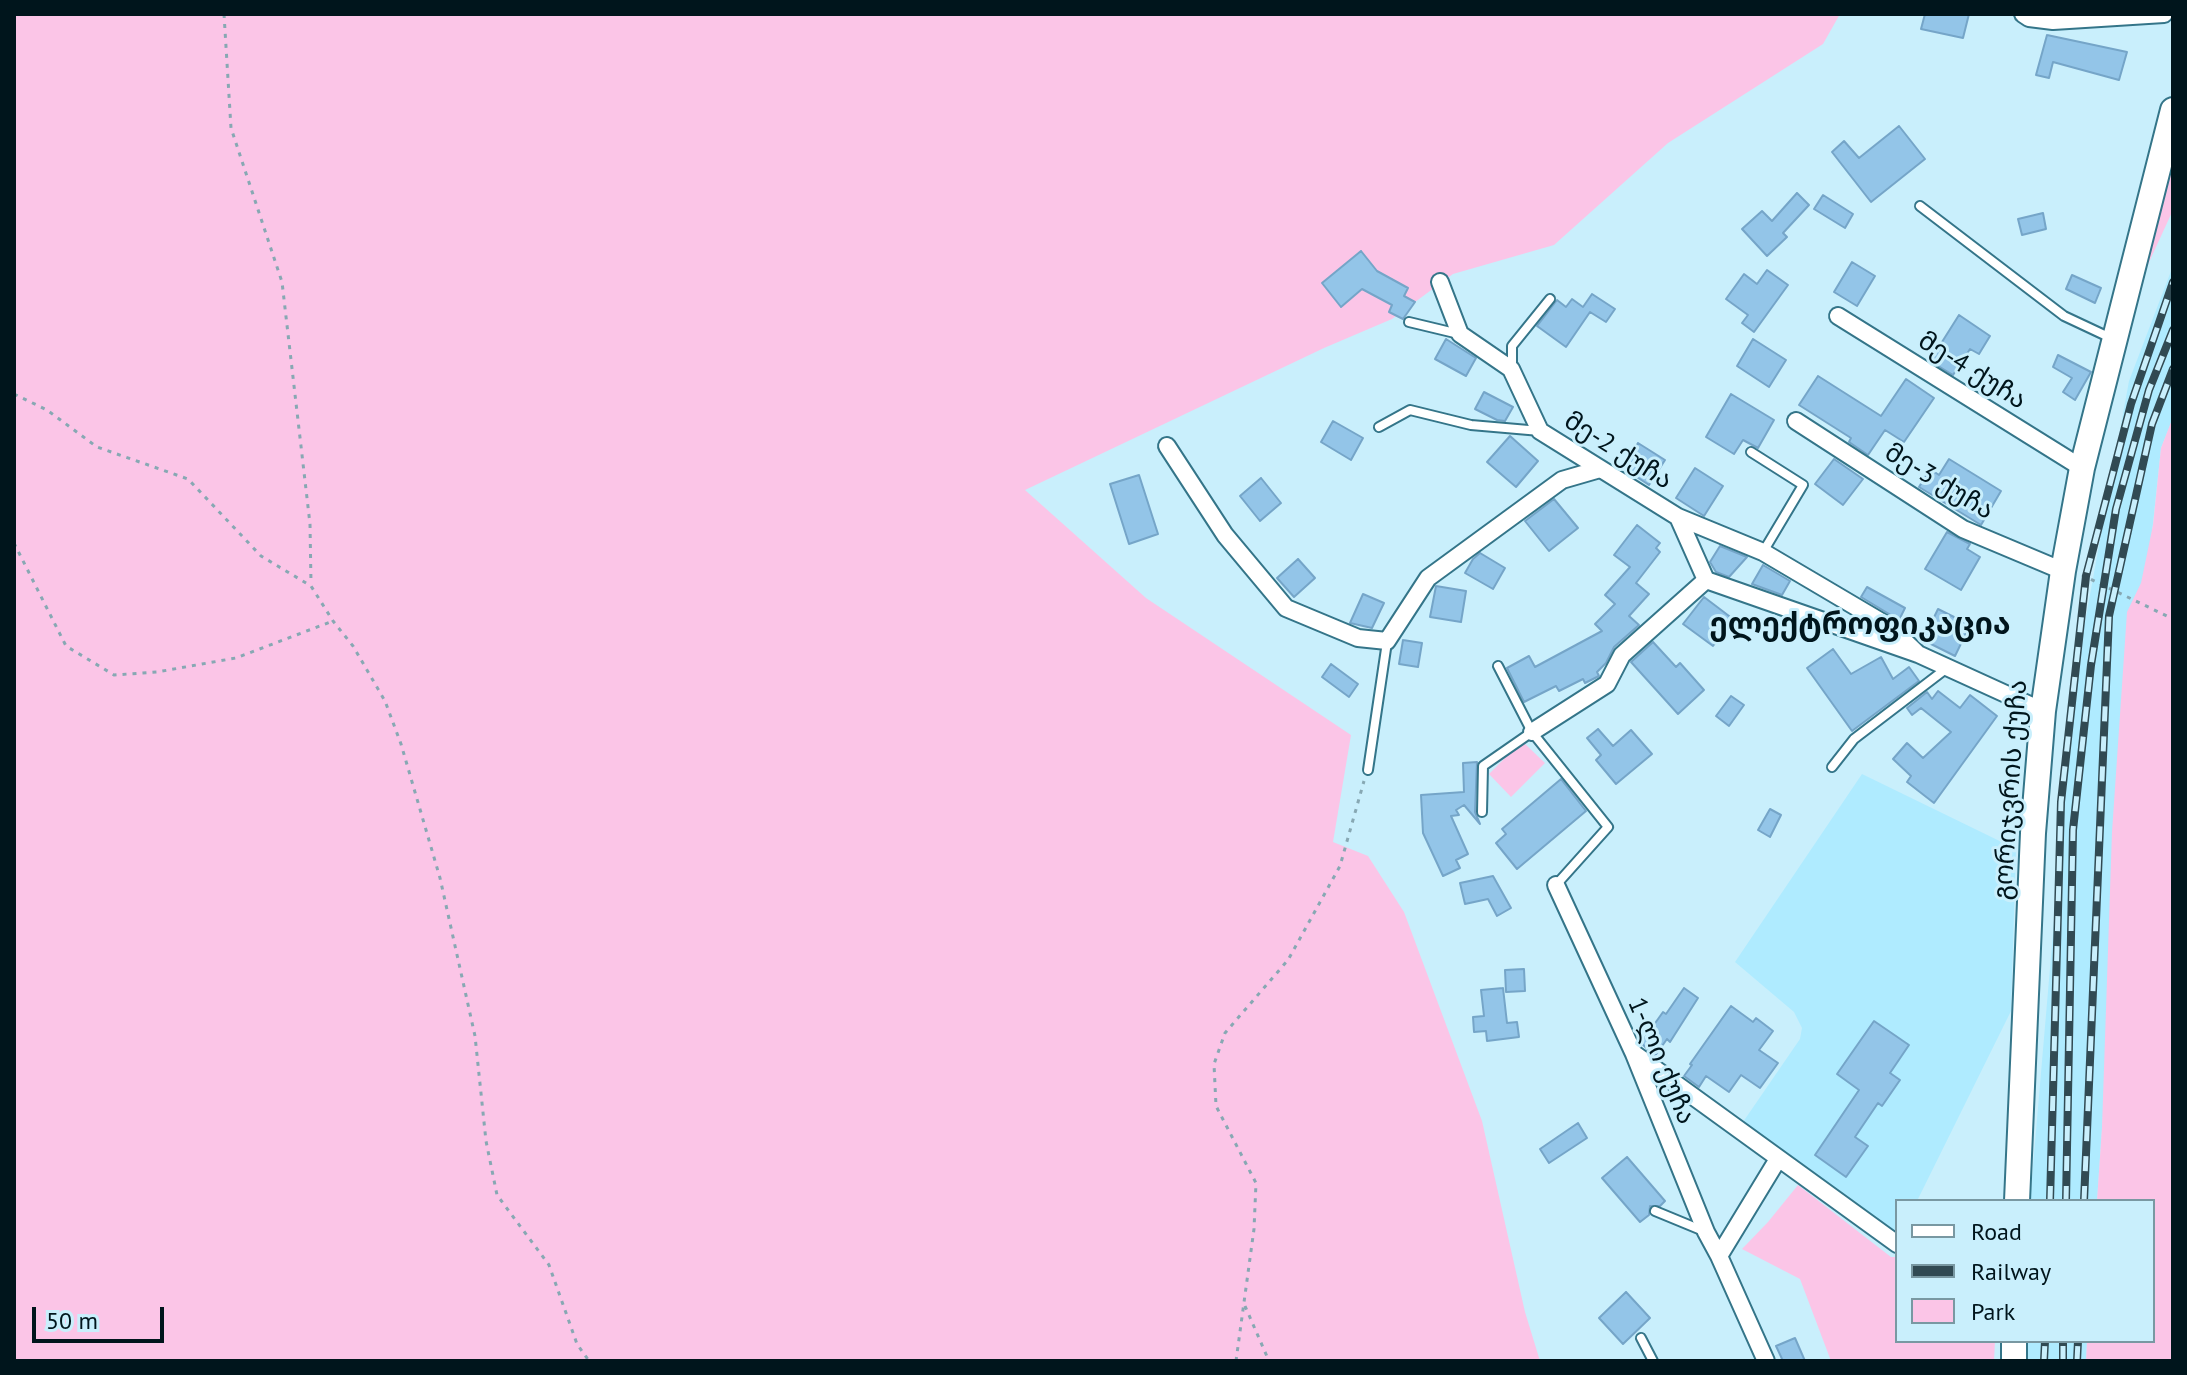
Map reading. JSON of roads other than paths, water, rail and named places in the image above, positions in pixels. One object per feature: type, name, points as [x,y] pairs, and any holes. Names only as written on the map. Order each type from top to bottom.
[{"type":"main road","name":"გორიჯვრის ქუჩა","points":[[2017,1199],[2033,848],[2043,711],[2063,571],[2082,468],[2173,110]]},
{"type":"street","points":[[2023,14],[2029,18],[2053,21],[2164,14]]},
{"type":"street","points":[[1440,282],[1460,334],[1511,369]]},
{"type":"street","name":"მე-4 ქუჩა","points":[[1838,316],[2082,468]]},
{"type":"street","name":"მე-2 ქუჩა","points":[[1511,369],[1540,431],[1678,517],[1763,552],[1890,627],[1918,654]]},
{"type":"street","name":"მე-3 ქუჩა","points":[[1796,421],[1963,529],[2063,571]]},
{"type":"street","points":[[1167,446],[1225,535],[1286,608],[1358,638],[1387,641],[1428,578],[1562,480],[1600,469]]},
{"type":"street","name":"მე-2 ქუჩა","points":[[1678,517],[1706,580],[1918,654],[2043,711]]},
{"type":"street","points":[[1532,732],[1607,684],[1622,655],[1706,580]]},
{"type":"street","name":"1-ლი ქუჩა","points":[[1556,885],[1634,1054],[1706,1232],[1766,1361]]},
{"type":"street","points":[[1634,1054],[1895,1243]]},
{"type":"street","points":[[1719,1256],[1778,1159]]},
{"type":"lane","points":[[1920,206],[2064,316],[2115,340]]},
{"type":"lane","points":[[1511,369],[1512,346],[1550,299]]},
{"type":"lane","points":[[1409,322],[1460,334]]},
{"type":"lane","points":[[1379,427],[1410,410],[1471,425],[1540,431]]},
{"type":"lane","points":[[1751,452],[1803,485],[1763,552]]},
{"type":"lane","points":[[1368,770],[1387,641]]},
{"type":"lane","points":[[1498,666],[1532,732],[1608,827],[1556,885]]},
{"type":"lane","points":[[1832,767],[1854,739],[1947,668]]},
{"type":"lane","points":[[1482,812],[1483,766],[1532,732]]},
{"type":"lane","points":[[1655,1211],[1706,1232]]},
{"type":"lane","points":[[1641,1338],[1653,1361]]},
{"type":"railway","points":[[2050,1199],[2061,802],[2086,576],[2131,404],[2173,282]]},
{"type":"railway","points":[[2066,1199],[2073,830],[2091,665],[2116,509],[2149,390],[2173,330]]},
{"type":"railway","points":[[2084,1199],[2109,616],[2152,424],[2173,369]]},
{"type":"railway","points":[[2044,1361],[2045,1343]]},
{"type":"railway","points":[[2063,1343],[2063,1361]]},
{"type":"railway","points":[[2077,1361],[2078,1343]]},
{"type":"district","name":"ელექტროფიკაცია","points":[[1860,625]]}]
